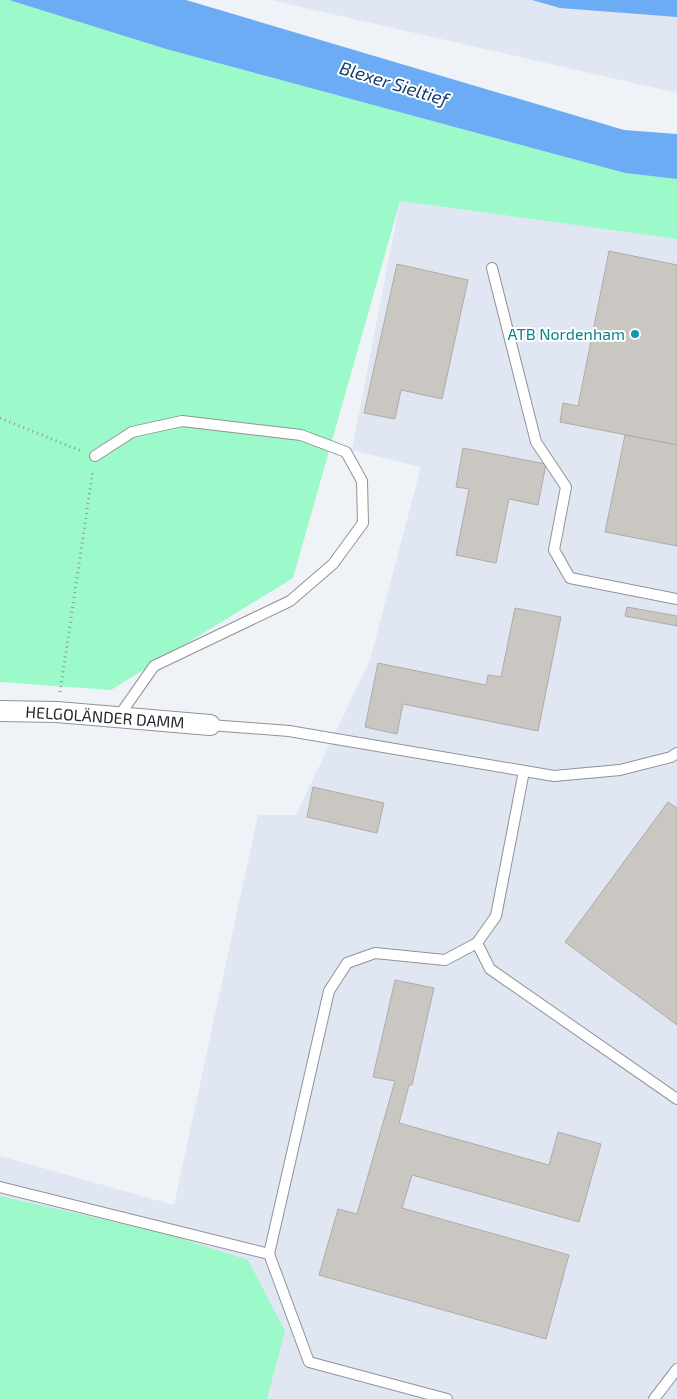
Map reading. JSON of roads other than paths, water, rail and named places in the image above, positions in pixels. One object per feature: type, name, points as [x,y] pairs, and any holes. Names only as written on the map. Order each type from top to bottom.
[{"type":"street","name":"HELGOLÄNDER DAMM","points":[[0,711],[119,716],[210,725]]},
{"type":"lane","points":[[492,268],[536,442],[566,487],[554,550],[570,578],[677,599]]},
{"type":"lane","points":[[95,456],[132,432],[182,421],[301,435],[346,452],[362,481],[363,523],[333,564],[290,601],[154,666],[119,716]]},
{"type":"lane","points":[[210,725],[289,731],[554,776],[620,770],[671,757],[677,753]]},
{"type":"lane","points":[[446,1399],[309,1362],[269,1254],[329,991],[347,963],[375,953],[445,960],[477,943],[496,916],[524,771]]},
{"type":"lane","points":[[477,943],[490,969],[677,1098]]},
{"type":"lane","points":[[0,1187],[269,1254]]},
{"type":"lane","points":[[654,1399],[677,1369]]},
{"type":"water","name":"Blexer Sieltief","points":[[9,0],[186,0],[624,130],[677,134],[677,179],[625,173],[166,49]]},
{"type":"water","points":[[532,0],[677,0],[677,17],[560,8]]},
{"type":"place","name":"ATB Nordenham","points":[[635,334]]}]
